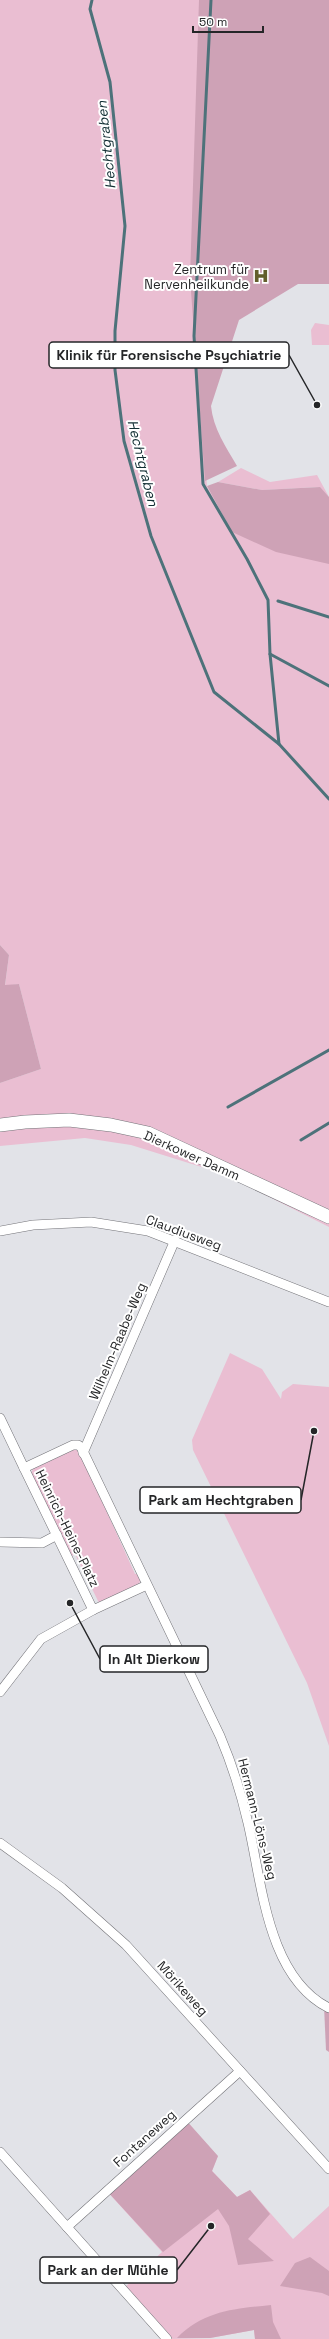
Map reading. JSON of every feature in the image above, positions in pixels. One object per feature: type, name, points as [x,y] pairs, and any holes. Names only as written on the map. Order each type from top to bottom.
[{"type":"street","name":"Dierkower Damm","points":[[0,1125],[69,1120],[111,1124],[148,1133],[329,1217]]},
{"type":"street","name":"Claudiusweg","points":[[0,1231],[33,1225],[92,1222],[148,1231],[175,1240],[329,1302]]},
{"type":"street","name":"Wilhelm-Raabe-Weg","points":[[84,1453],[175,1240]]},
{"type":"street","points":[[0,1418],[24,1468]]},
{"type":"street","name":"Heinrich-Heine-Platz","points":[[84,1453],[78,1445],[73,1445],[24,1468],[94,1610]]},
{"type":"street","points":[[0,1692],[42,1639],[94,1610],[147,1585],[84,1453]]},
{"type":"street","points":[[0,1542],[42,1543],[57,1535]]},
{"type":"street","name":"Hermann-Löns-Weg","points":[[147,1585],[230,1759],[248,1822],[272,1932],[284,1963],[303,1987],[329,2008]]},
{"type":"street","name":"Mörikeweg","points":[[0,1843],[62,1888],[108,1928],[161,1982],[329,2169]]},
{"type":"street","name":"Fontaneweg","points":[[67,2227],[145,2155],[240,2071]]},
{"type":"street","points":[[0,2152],[167,2339]]},
{"type":"shaded area","points":[[0,0],[201,0],[192,283],[207,486],[233,532],[329,561],[329,1227],[224,1174],[131,1145],[85,1138],[0,1146],[0,1083],[41,1069],[19,984],[5,986],[9,955],[0,945]]},
{"type":"shaded area","name":"Zentrum für Nervenheilkunde","points":[[199,0],[329,0],[329,284],[298,284],[239,320],[211,406],[217,430],[237,466],[205,481],[190,278]]},
{"type":"shaded area","points":[[315,323],[329,325],[329,345],[312,345],[311,330]]},
{"type":"shaded area","points":[[241,468],[270,482],[317,475],[329,497],[319,487],[262,490],[218,482]]},
{"type":"shaded area","points":[[218,482],[262,490],[320,487],[329,497],[329,564],[276,552],[232,532],[207,486]]},
{"type":"shaded area","points":[[0,945],[9,955],[5,985],[19,984],[41,1069],[0,1083]]},
{"type":"shaded area","points":[[230,1353],[262,1369],[281,1399],[282,1392],[293,1384],[329,1387],[329,1746],[307,1683],[193,1450],[192,1440]]},
{"type":"shaded area","points":[[76,1449],[82,1457],[135,1574],[138,1574],[141,1580],[137,1587],[100,1605],[75,1554],[72,1556],[31,1474],[34,1466]]},
{"type":"shaded area","points":[[324,2006],[329,2008],[329,2052],[326,2050]]},
{"type":"shaded area","points":[[185,2119],[218,2156],[212,2171],[237,2197],[250,2190],[270,2214],[248,2239],[274,2261],[238,2265],[229,2226],[218,2209],[163,2252],[106,2190]]},
{"type":"shaded area","points":[[218,2156],[212,2171],[237,2197],[250,2190],[293,2239],[329,2206],[329,2339],[255,2339],[254,2330],[210,2338],[167,2339],[123,2289],[162,2252],[106,2190]]},
{"type":"shaded area","points":[[310,2257],[329,2271],[329,2296],[322,2293],[280,2286],[295,2263]]},
{"type":"shaded area","points":[[271,2305],[273,2322],[281,2339],[255,2339],[254,2330],[210,2338],[177,2338],[198,2322],[221,2312]]},
{"type":"waterway","name":"Hechtgraben","points":[[92,0],[90,9],[110,82],[125,226],[115,331],[115,370],[124,441],[151,536],[214,692],[279,744],[329,799]]},
{"type":"waterway","points":[[211,0],[194,336],[203,484],[247,559],[268,600],[270,654],[279,744]]},
{"type":"waterway","points":[[278,601],[329,617]]},
{"type":"waterway","points":[[270,654],[329,686]]},
{"type":"waterway","points":[[228,1107],[329,1050]]},
{"type":"waterway","points":[[301,1140],[329,1123]]},
{"type":"place","name":"Zentrum für Nervenheilkunde","points":[[261,276]]},
{"type":"place","name":"Klinik für Forensische Psychiatrie","points":[[317,405]]},
{"type":"place","name":"Park am Hechtgraben","points":[[314,1431]]},
{"type":"place","name":"In Alt Dierkow","points":[[70,1603]]},
{"type":"place","name":"Park an der Mühle","points":[[211,2226]]}]
